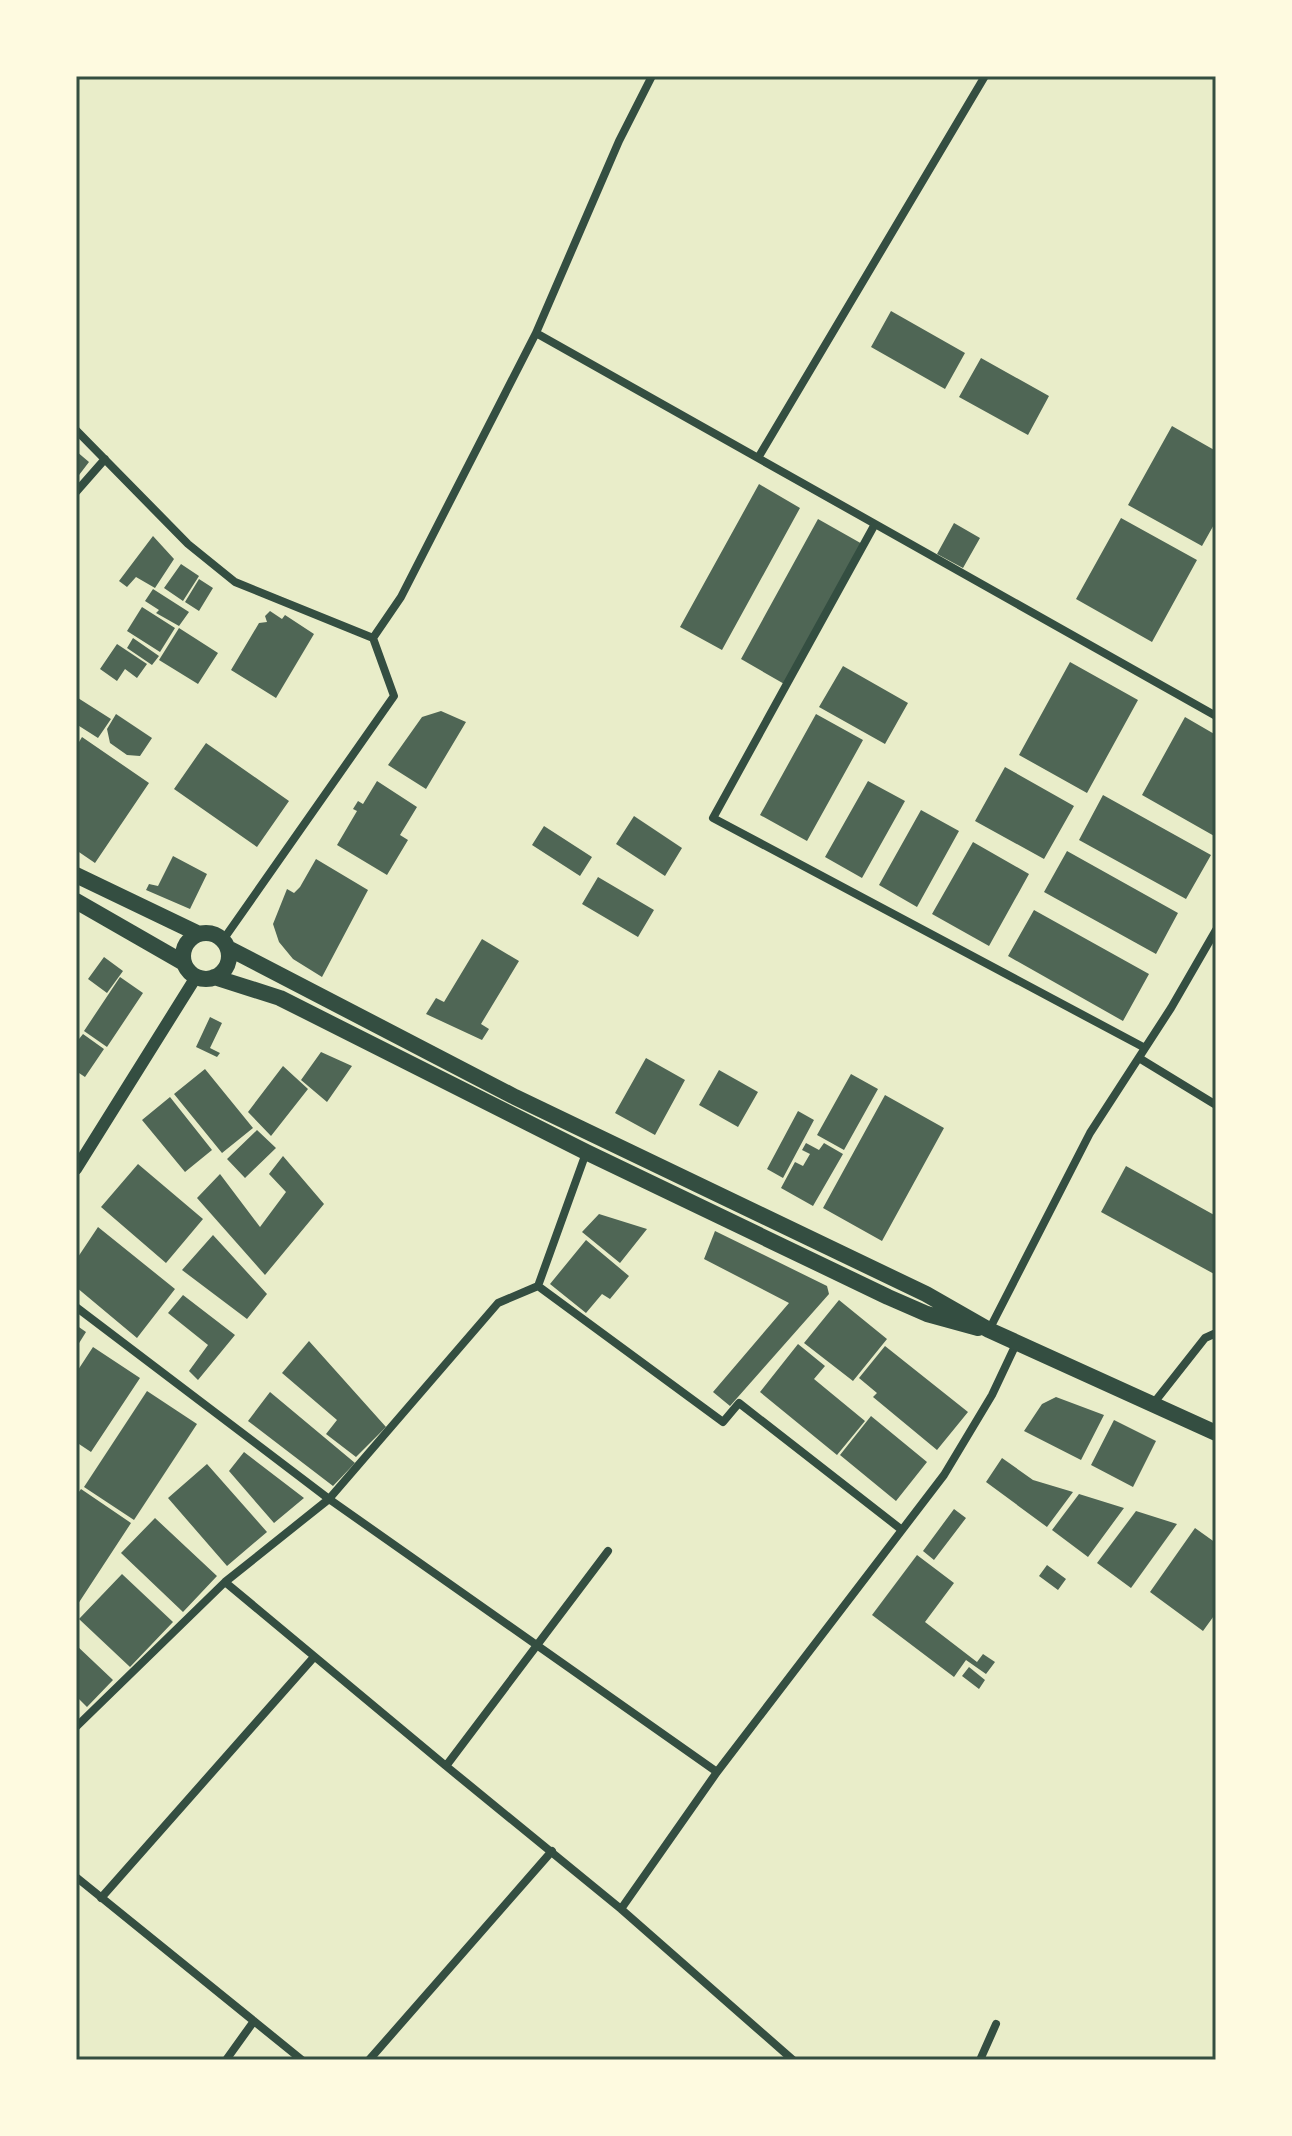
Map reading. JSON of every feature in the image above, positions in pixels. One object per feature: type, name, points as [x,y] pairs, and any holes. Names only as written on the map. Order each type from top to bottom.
[{"type":"main road","points":[[79,882],[199,934]]},
{"type":"main road","points":[[76,901],[184,963],[196,977],[214,977],[280,998],[586,1152],[918,1310],[989,1330]]},
{"type":"main road","points":[[184,963],[186,946],[199,934],[208,932],[515,1097],[934,1298],[989,1330],[1216,1433]]},
{"type":"main road","points":[[214,977],[227,966],[226,944]]},
{"type":"street","points":[[373,638],[401,597],[536,333],[619,141],[652,76]]},
{"type":"street","points":[[758,458],[985,76]]},
{"type":"street","points":[[536,333],[1216,716]]},
{"type":"street","points":[[76,430],[188,544],[235,582],[373,638],[394,696],[226,944]]},
{"type":"street","points":[[76,492],[105,459]]},
{"type":"street","points":[[875,524],[713,818],[1145,1048]]},
{"type":"street","points":[[989,1330],[1090,1133],[1216,930]]},
{"type":"street","points":[[76,1169],[81,1150],[196,977]]},
{"type":"street","points":[[1139,1058],[1216,1105]]},
{"type":"street","points":[[76,1727],[225,1582],[329,1499],[498,1303],[538,1286],[586,1152]]},
{"type":"street","points":[[538,1286],[723,1422],[739,1403],[902,1530]]},
{"type":"street","points":[[76,1307],[329,1499],[717,1772]]},
{"type":"street","points":[[1153,1405],[1205,1338],[1216,1333]]},
{"type":"street","points":[[621,1909],[717,1772],[944,1475],[992,1395],[1017,1342]]},
{"type":"street","points":[[446,1766],[608,1551]]},
{"type":"street","points":[[225,1582],[621,1909],[793,2060]]},
{"type":"street","points":[[101,1898],[314,1657]]},
{"type":"street","points":[[369,2060],[552,1851]]},
{"type":"street","points":[[76,1877],[302,2060]]},
{"type":"street","points":[[226,2060],[254,2021]]},
{"type":"street","points":[[980,2060],[996,2024]]},
{"type":"building","points":[[891,311],[965,353],[945,389],[871,347]]},
{"type":"building","points":[[981,358],[1049,396],[1028,435],[959,397]]},
{"type":"building","points":[[1172,426],[1216,451],[1216,521],[1202,546],[1128,505]]},
{"type":"building","points":[[76,451],[89,462],[76,479]]},
{"type":"building","points":[[759,484],[800,508],[722,650],[680,627]]},
{"type":"building","points":[[1121,518],[1197,560],[1152,642],[1076,599]]},
{"type":"building","points":[[818,519],[864,545],[786,685],[741,659]]},
{"type":"building","points":[[954,523],[980,538],[963,568],[937,554]]},
{"type":"building","points":[[153,536],[174,559],[155,588],[136,577],[127,587],[119,581]]},
{"type":"building","points":[[181,564],[199,576],[183,601],[164,588]]},
{"type":"building","points":[[199,579],[213,588],[199,611],[185,602]]},
{"type":"building","points":[[153,589],[189,612],[179,626],[156,613],[159,610],[145,601]]},
{"type":"building","points":[[142,607],[175,628],[160,652],[127,631]]},
{"type":"building","points":[[270,611],[282,619],[285,615],[314,634],[276,698],[231,670],[259,623],[267,622],[265,616]]},
{"type":"building","points":[[179,628],[218,653],[198,684],[159,660]]},
{"type":"building","points":[[133,638],[159,656],[152,665],[127,648]]},
{"type":"building","points":[[117,644],[147,664],[137,678],[125,669],[117,681],[100,669]]},
{"type":"building","points":[[1070,662],[1138,700],[1087,793],[1019,755]]},
{"type":"building","points":[[843,666],[908,703],[885,744],[819,707]]},
{"type":"building","points":[[78,698],[111,719],[98,738],[76,724]]},
{"type":"building","points":[[441,711],[466,722],[426,789],[388,765],[422,717]]},
{"type":"building","points":[[116,714],[152,738],[140,756],[127,755],[110,743],[107,729]]},
{"type":"building","points":[[816,714],[863,740],[807,841],[760,815]]},
{"type":"building","points":[[1185,717],[1216,735],[1216,837],[1142,795]]},
{"type":"building","points":[[82,737],[149,783],[95,863],[76,850],[76,747]]},
{"type":"building","points":[[206,743],[289,801],[257,847],[174,789]]},
{"type":"building","points":[[1005,767],[1074,806],[1044,859],[975,821]]},
{"type":"building","points":[[377,781],[417,807],[400,835],[408,840],[387,875],[337,845],[357,811],[353,809],[358,801],[363,804]]},
{"type":"building","points":[[868,781],[905,801],[862,878],[825,857]]},
{"type":"building","points":[[1103,795],[1211,855],[1186,899],[1079,840]]},
{"type":"building","points":[[921,810],[959,831],[917,907],[879,885]]},
{"type":"building","points":[[634,816],[682,848],[665,876],[616,844]]},
{"type":"building","points":[[544,826],[592,857],[580,876],[532,845]]},
{"type":"building","points":[[973,842],[1029,874],[989,946],[932,914]]},
{"type":"building","points":[[1067,851],[1178,913],[1156,954],[1044,892]]},
{"type":"building","points":[[173,856],[207,874],[190,909],[146,890],[149,884],[158,886]]},
{"type":"building","points":[[316,859],[368,890],[322,977],[293,959],[279,942],[273,924],[287,889],[294,893],[300,887]]},
{"type":"building","points":[[598,877],[654,910],[638,937],[582,904]]},
{"type":"building","points":[[1034,910],[1149,974],[1123,1021],[1008,956]]},
{"type":"building","points":[[482,939],[519,961],[481,1024],[489,1029],[482,1040],[426,1014],[436,998],[444,1002]]},
{"type":"building","points":[[104,957],[123,971],[107,993],[88,979]]},
{"type":"building","points":[[120,977],[143,993],[107,1047],[84,1031]]},
{"type":"building","points":[[210,1017],[222,1023],[210,1048],[220,1053],[217,1057],[196,1047]]},
{"type":"building","points":[[83,1034],[104,1049],[85,1077],[76,1071],[76,1037],[79,1039]]},
{"type":"building","points":[[321,1052],[352,1066],[327,1102],[301,1080]]},
{"type":"building","points":[[646,1058],[685,1080],[655,1135],[615,1113]]},
{"type":"building","points":[[283,1066],[308,1089],[271,1136],[248,1112]]},
{"type":"building","points":[[205,1069],[253,1128],[222,1153],[174,1094]]},
{"type":"building","points":[[719,1070],[758,1092],[738,1127],[699,1105]]},
{"type":"building","points":[[851,1074],[878,1089],[844,1150],[817,1135]]},
{"type":"building","points":[[885,1095],[944,1128],[882,1241],[823,1208]]},
{"type":"building","points":[[170,1097],[212,1150],[185,1172],[142,1120]]},
{"type":"building","points":[[798,1111],[814,1120],[783,1178],[767,1169]]},
{"type":"building","points":[[257,1130],[276,1148],[245,1178],[227,1159]]},
{"type":"building","points":[[806,1143],[819,1150],[824,1143],[843,1154],[813,1206],[781,1188],[795,1162],[803,1166],[810,1154],[802,1150]]},
{"type":"building","points":[[283,1156],[324,1204],[265,1275],[197,1198],[220,1174],[260,1227],[286,1192],[269,1174]]},
{"type":"building","points":[[138,1164],[203,1219],[166,1263],[101,1207]]},
{"type":"building","points":[[1126,1166],[1216,1216],[1216,1275],[1101,1212]]},
{"type":"building","points":[[599,1214],[647,1229],[620,1263],[582,1232]]},
{"type":"building","points":[[98,1227],[175,1289],[137,1338],[76,1287],[76,1260]]},
{"type":"building","points":[[715,1231],[827,1286],[829,1294],[730,1406],[713,1392],[789,1303],[704,1259]]},
{"type":"building","points":[[213,1235],[267,1294],[247,1319],[182,1270]]},
{"type":"building","points":[[586,1240],[629,1276],[610,1299],[602,1294],[586,1313],[550,1284]]},
{"type":"building","points":[[183,1295],[235,1335],[198,1380],[189,1371],[208,1345],[168,1313]]},
{"type":"building","points":[[839,1300],[887,1339],[853,1381],[804,1343]]},
{"type":"building","points":[[76,1325],[86,1332],[76,1348]]},
{"type":"building","points":[[309,1341],[386,1427],[356,1457],[326,1434],[337,1420],[282,1373]]},
{"type":"building","points":[[798,1344],[825,1366],[814,1379],[865,1421],[837,1455],[760,1392]]},
{"type":"building","points":[[885,1346],[968,1412],[937,1450],[873,1397],[877,1393],[859,1378]]},
{"type":"building","points":[[93,1347],[140,1378],[91,1452],[76,1442],[76,1373]]},
{"type":"building","points":[[147,1391],[197,1424],[134,1520],[84,1487]]},
{"type":"building","points":[[270,1392],[355,1463],[333,1486],[248,1421]]},
{"type":"building","points":[[1056,1397],[1104,1415],[1081,1460],[1024,1431],[1042,1404]]},
{"type":"building","points":[[871,1416],[927,1462],[896,1501],[840,1455]]},
{"type":"building","points":[[1114,1420],[1156,1441],[1133,1487],[1091,1465]]},
{"type":"building","points":[[244,1452],[304,1498],[274,1523],[229,1471]]},
{"type":"building","points":[[1002,1458],[1033,1480],[1073,1492],[1047,1527],[986,1482]]},
{"type":"building","points":[[207,1464],[267,1532],[227,1566],[168,1498]]},
{"type":"building","points":[[81,1489],[131,1523],[76,1607],[76,1496]]},
{"type":"building","points":[[1079,1494],[1124,1508],[1088,1557],[1052,1530]]},
{"type":"building","points":[[954,1509],[966,1518],[934,1560],[923,1551]]},
{"type":"building","points":[[1136,1511],[1177,1524],[1131,1588],[1097,1563]]},
{"type":"building","points":[[155,1518],[217,1576],[183,1612],[121,1553]]},
{"type":"building","points":[[1195,1528],[1216,1543],[1216,1613],[1203,1631],[1150,1592]]},
{"type":"building","points":[[917,1555],[954,1583],[925,1622],[977,1662],[983,1654],[995,1662],[986,1674],[966,1660],[954,1677],[872,1615]]},
{"type":"building","points":[[1047,1565],[1066,1579],[1058,1590],[1039,1576]]},
{"type":"building","points":[[122,1574],[173,1622],[130,1667],[79,1619]]},
{"type":"building","points":[[76,1645],[113,1680],[87,1707],[76,1696]]},
{"type":"building","points":[[969,1667],[985,1680],[979,1689],[962,1676]]}]
